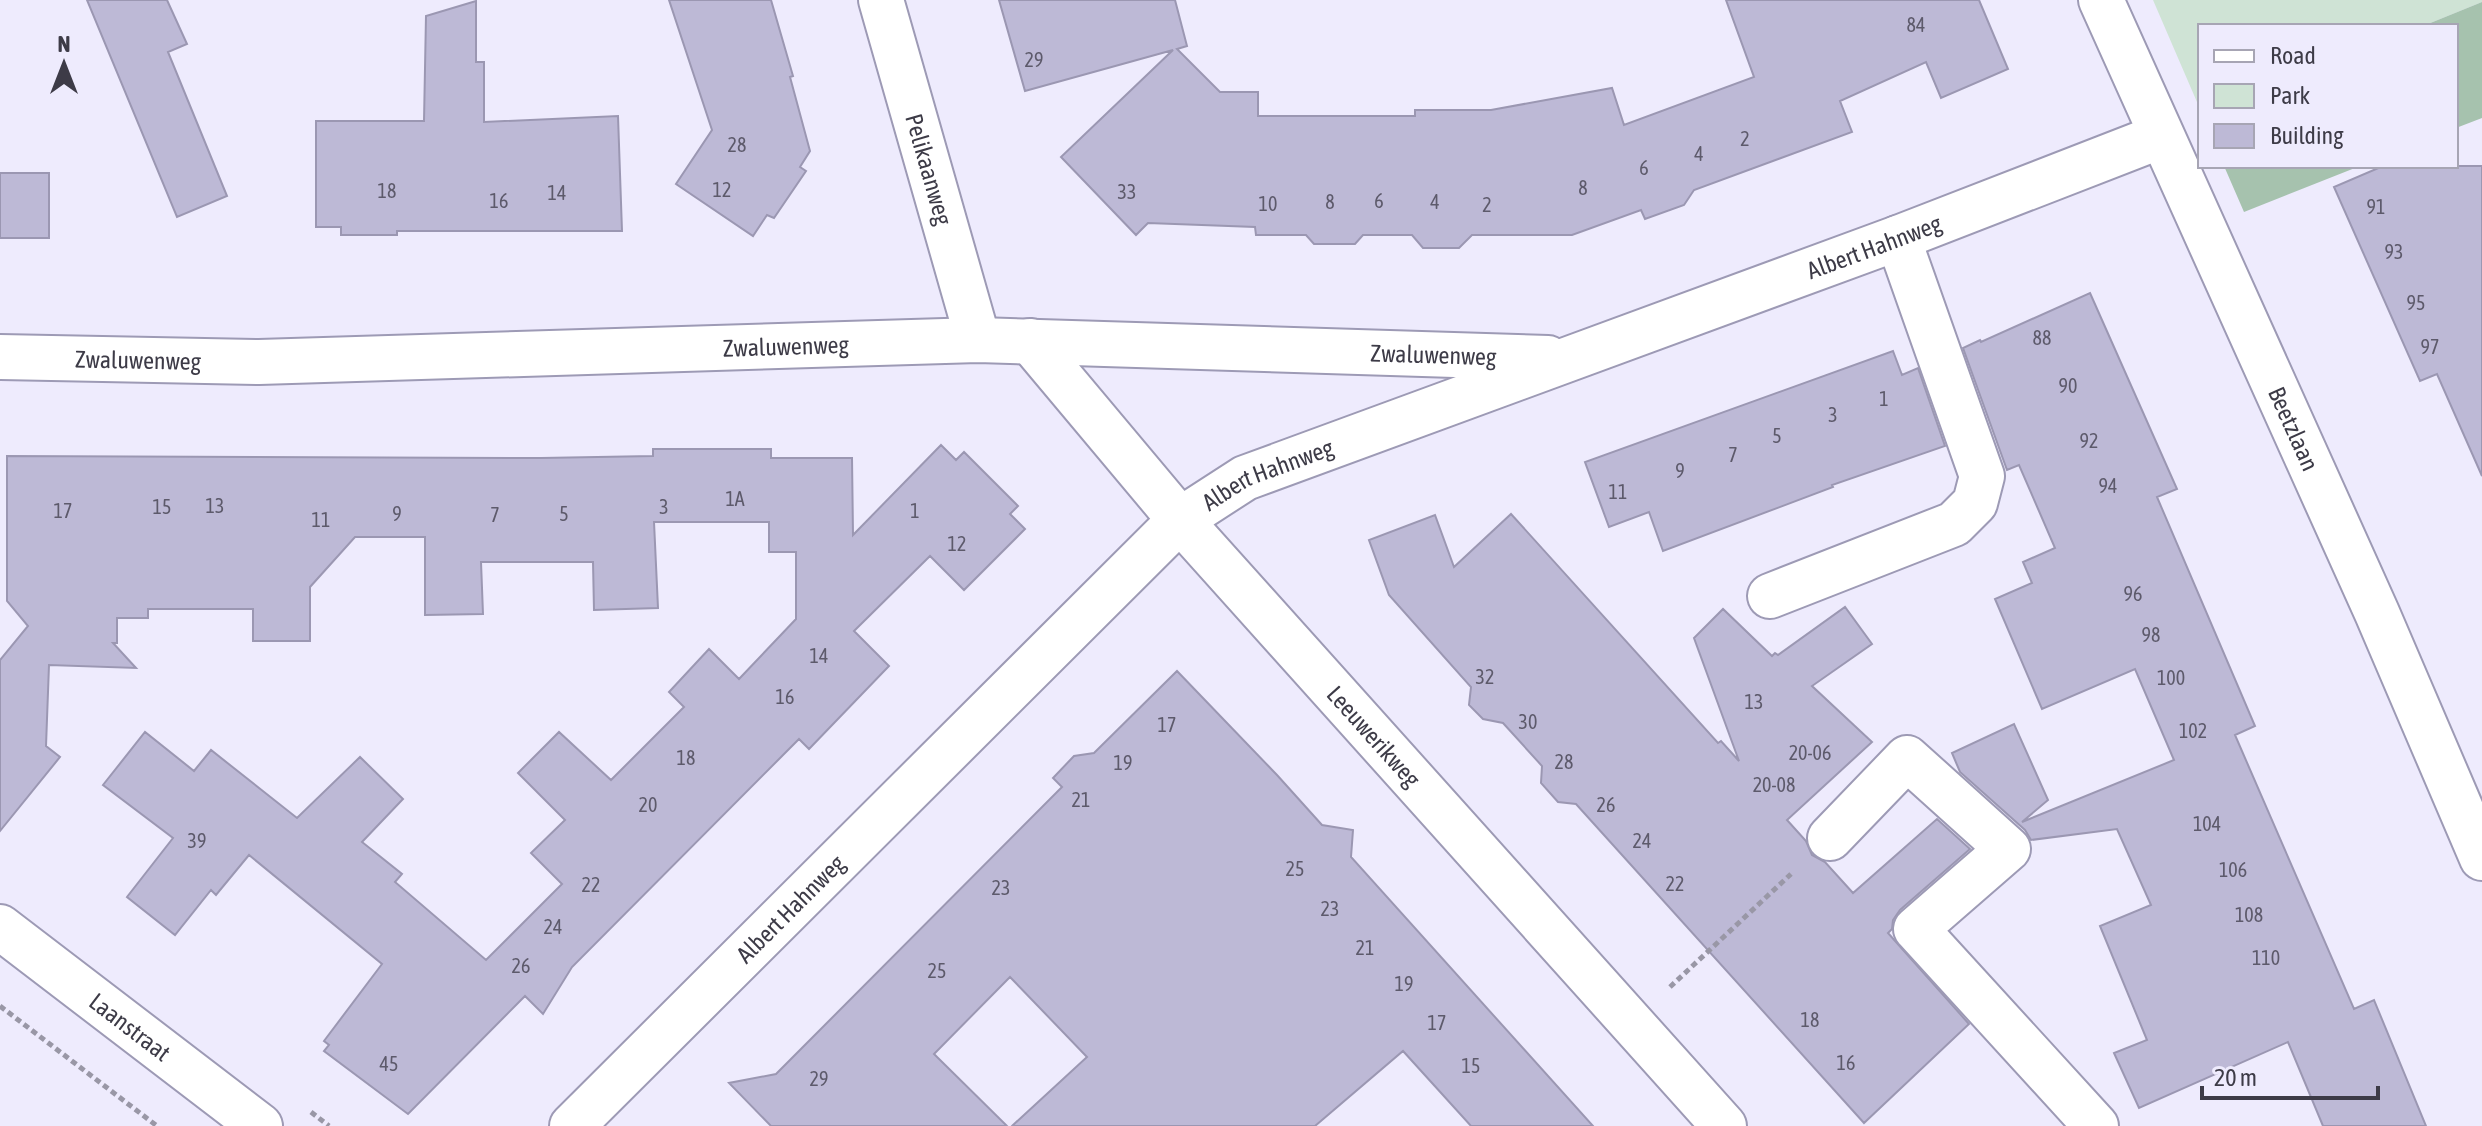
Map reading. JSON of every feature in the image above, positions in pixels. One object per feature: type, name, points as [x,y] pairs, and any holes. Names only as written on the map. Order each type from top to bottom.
[{"type":"street","name":"Pelikaanweg","points":[[881,0],[978,340]]},
{"type":"street","name":"Beetzlaan","points":[[2101,0],[2377,613],[2482,858]]},
{"type":"street","name":"Albert Hahnweg","points":[[572,1126],[1180,520],[1245,478],[1898,238],[2161,136]]},
{"type":"street","points":[[1770,596],[1954,524],[1975,503],[1982,476],[1898,238]]},
{"type":"street","name":"Zwaluwenweg","points":[[0,357],[259,362],[978,340],[1570,359]]},
{"type":"street","name":"Leeuwerikweg","points":[[1030,341],[1180,520],[1724,1126]]},
{"type":"street","points":[[1830,838],[1907,758],[2008,849],[1916,929],[2096,1126]]},
{"type":"street","name":"Laanstraat","points":[[0,927],[260,1126]]},
{"type":"path","points":[[1631,1023],[1830,838]]},
{"type":"path","points":[[0,1006],[157,1126]]},
{"type":"green space","points":[[2153,0],[2482,0],[2428,24],[2198,24],[2198,104]]},
{"type":"green space","points":[[2482,2],[2482,118],[2458,127],[2458,24],[2428,24]]},
{"type":"green space","points":[[2225,168],[2355,168],[2244,212]]},
{"type":"building","points":[[87,0],[167,0],[187,44],[168,52],[227,196],[177,217]]},
{"type":"building","points":[[669,0],[771,0],[810,151],[800,167],[806,171],[774,218],[767,215],[753,236],[676,184],[712,130]]},
{"type":"building","points":[[999,0],[1175,0],[1187,46],[1177,49],[1220,92],[1258,92],[1258,116],[1415,116],[1415,110],[1491,110],[1612,88],[1624,125],[1754,77],[1726,0],[1979,0],[2008,69],[1941,98],[1926,62],[1840,101],[1852,132],[1694,190],[1684,205],[1645,219],[1641,210],[1572,235],[1472,235],[1459,248],[1423,248],[1412,235],[1363,235],[1355,244],[1314,244],[1306,235],[1256,235],[1255,227],[1148,223],[1136,235],[1061,157],[1173,50],[1025,91]]},
{"type":"building","points":[[476,1],[476,62],[484,62],[484,122],[618,116],[622,231],[397,231],[397,235],[341,235],[341,227],[316,227],[316,121],[424,121],[426,16]]},
{"type":"building","points":[[2482,166],[2482,476],[2437,374],[2420,381],[2334,187],[2378,168]]},
{"type":"building","points":[[0,173],[49,173],[49,238],[0,238]]},
{"type":"building","points":[[2090,293],[2177,489],[2157,497],[2255,726],[2235,735],[2354,1009],[2374,1000],[2426,1126],[2323,1126],[2288,1042],[2139,1108],[2114,1053],[2147,1040],[2100,926],[2151,905],[2117,829],[2031,840],[2025,830],[1960,772],[1952,753],[2014,724],[2048,800],[2022,822],[2174,760],[2135,669],[2042,709],[1995,599],[2032,583],[2023,562],[2055,548],[2019,465],[2007,470],[1963,348]]},
{"type":"building","points":[[1893,351],[1902,375],[1918,368],[1945,446],[1832,485],[1663,551],[1649,512],[1609,527],[1585,462]]},
{"type":"building","points":[[941,445],[956,460],[964,452],[1018,506],[1010,514],[1025,529],[964,590],[930,556],[854,631],[889,666],[809,749],[799,739],[572,967],[543,1014],[525,996],[408,1114],[324,1051],[329,1045],[324,1041],[382,964],[249,855],[216,895],[211,890],[175,935],[127,897],[173,838],[103,785],[145,732],[194,771],[211,750],[297,818],[360,757],[403,799],[362,842],[402,874],[395,882],[486,960],[562,884],[531,853],[565,820],[518,773],[559,732],[611,780],[684,707],[669,692],[709,649],[739,679],[796,619],[796,552],[769,552],[769,522],[654,522],[658,608],[594,610],[593,562],[481,562],[483,614],[425,615],[425,537],[355,537],[310,587],[310,641],[253,641],[253,609],[148,609],[148,618],[117,618],[117,643],[113,643],[136,668],[49,665],[46,746],[60,757],[0,831],[0,660],[28,626],[7,601],[7,456],[541,458],[653,456],[653,449],[771,449],[771,458],[852,458],[853,535]]},
{"type":"building","points":[[1511,514],[1718,743],[1721,741],[1739,761],[1694,638],[1723,609],[1772,656],[1775,653],[1778,655],[1845,607],[1872,644],[1812,686],[1872,742],[1787,820],[1806,841],[1812,855],[1825,862],[1853,893],[1937,819],[1970,849],[1900,910],[1888,933],[1969,1024],[1864,1123],[1576,804],[1558,802],[1541,783],[1542,766],[1503,723],[1483,719],[1469,705],[1471,687],[1389,595],[1369,540],[1435,515],[1454,567]]},
{"type":"building","points":[[1177,671],[1322,825],[1353,830],[1351,857],[1593,1126],[1471,1126],[1403,1051],[1315,1126],[1012,1126],[1087,1057],[1010,977],[934,1054],[1007,1126],[771,1126],[729,1083],[776,1074],[1062,787],[1053,778],[1074,756],[1094,753]]}]
